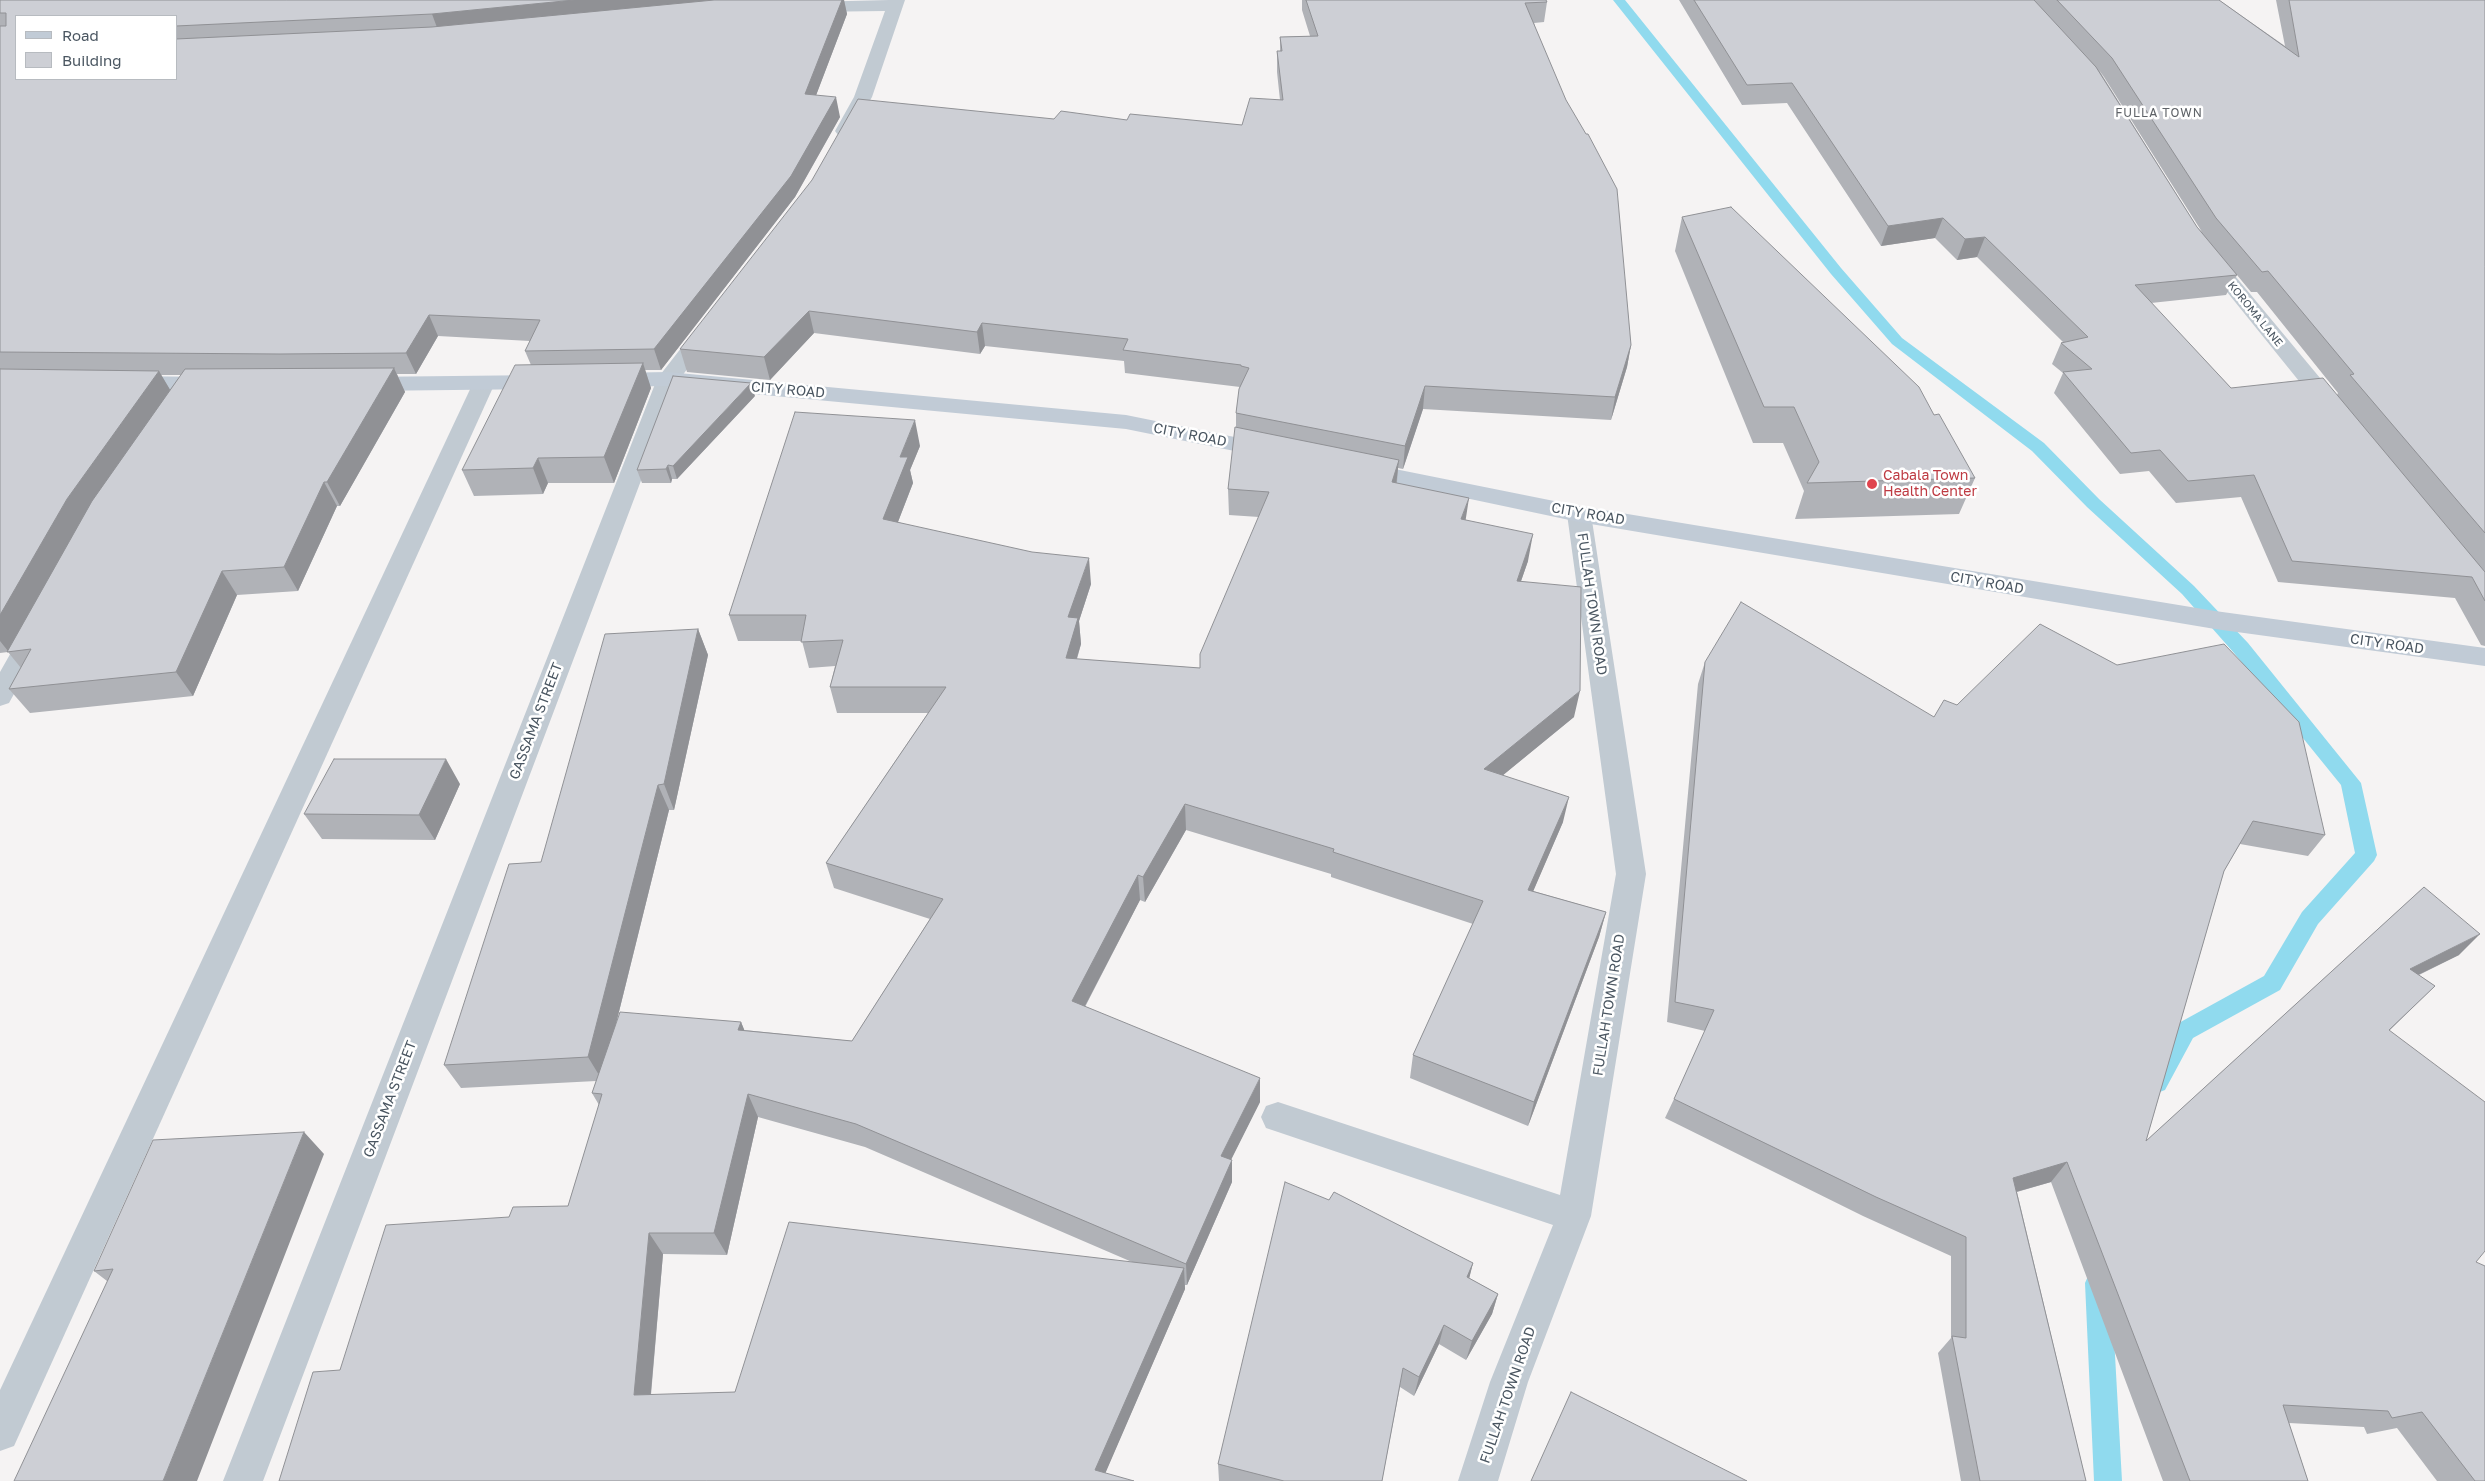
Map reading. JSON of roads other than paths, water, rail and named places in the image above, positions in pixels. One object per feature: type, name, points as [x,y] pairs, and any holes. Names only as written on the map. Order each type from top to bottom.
[{"type":"main road","name":"CITY ROAD","points":[[590,381],[668,379],[1126,422],[1290,455]]},
{"type":"main road","points":[[340,384],[561,382]]},
{"type":"main road","points":[[106,383],[228,384]]},
{"type":"main road","name":"CITY ROAD","points":[[1338,465],[1579,514],[2215,620],[2485,657]]},
{"type":"street","points":[[792,8],[896,3],[863,97],[834,149]]},
{"type":"street","name":"KOROMA LANE","points":[[2196,242],[2347,426]]},
{"type":"street","name":"GASSAMA STREET","points":[[243,1481],[668,379],[722,309]]},
{"type":"street","points":[[175,408],[192,384]]},
{"type":"street","points":[[0,1432],[484,384]]},
{"type":"street","name":"FULLAH TOWN ROAD","points":[[1478,1481],[1509,1382],[1574,1216],[1631,874],[1579,514]]},
{"type":"street","points":[[0,696],[48,609]]},
{"type":"street","points":[[1278,1117],[1574,1216]]},
{"type":"waterway","points":[[1619,0],[1836,271],[1897,341],[2038,447],[2093,503],[2188,590],[2241,648],[2351,783],[2366,855],[2310,918],[2272,983],[2185,1031],[2157,1082]]},
{"type":"waterway","points":[[2098,1283],[2108,1481]]},
{"type":"place","name":"Cabala Town Health Center","points":[[1872,484]]},
{"type":"district","name":"FULLA TOWN","points":[[2159,113]]}]
